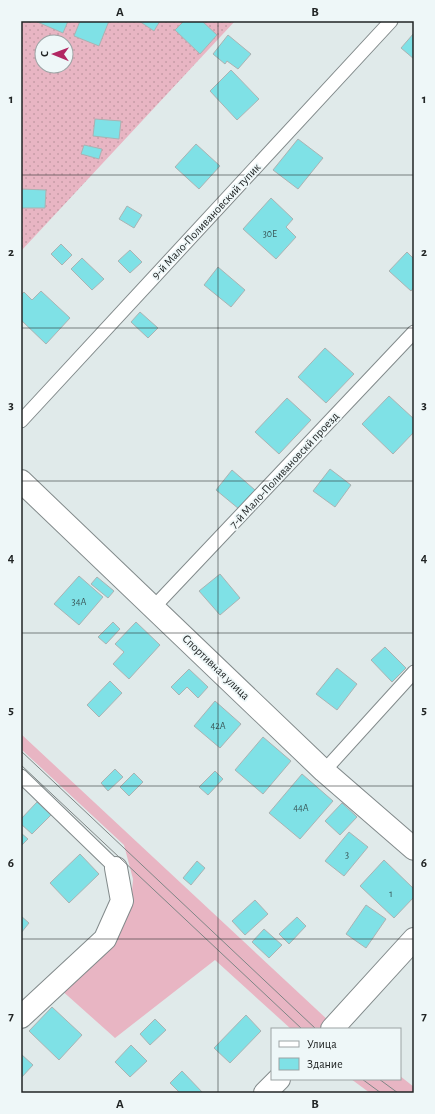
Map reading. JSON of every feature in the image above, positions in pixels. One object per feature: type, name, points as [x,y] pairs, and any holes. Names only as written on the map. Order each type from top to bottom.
[{"type":"street","name":"Спортивная улица","points":[[21,481],[324,771],[414,849]]},
{"type":"street","points":[[21,1017],[105,940],[122,901],[116,868]]},
{"type":"street","points":[[333,1028],[414,939]]},
{"type":"street","points":[[265,1093],[278,1080]]},
{"type":"lane","name":"9-й Мало-Поливановский тупик","points":[[21,421],[391,21]]},
{"type":"lane","name":"7-й Мало-Поливановскй проезд","points":[[153,608],[414,332]]},
{"type":"lane","points":[[324,771],[414,672]]},
{"type":"lane","points":[[21,776],[116,868]]},
{"type":"shaded area","points":[[21,21],[235,21],[21,251]]},
{"type":"shaded area","points":[[21,734],[330,1022],[322,1028],[290,1028],[215,960],[115,1038],[59,988],[131,905],[133,879],[124,845],[21,749]]},
{"type":"shaded area","points":[[401,1077],[414,1087],[414,1093],[370,1093],[352,1080],[401,1080]]},
{"type":"building","points":[[35,21],[68,21],[63,33]]},
{"type":"building","points":[[80,21],[109,21],[99,46],[74,36]]},
{"type":"building","points":[[139,21],[160,21],[154,31]]},
{"type":"building","points":[[184,21],[202,21],[217,35],[200,54],[175,30]]},
{"type":"building","points":[[414,33],[414,59],[401,48]]},
{"type":"building","points":[[228,35],[251,54],[238,69],[227,61],[225,64],[213,54]]},
{"type":"building","points":[[231,70],[259,99],[237,120],[210,91]]},
{"type":"building","points":[[95,119],[121,121],[119,139],[93,136]]},
{"type":"building","points":[[298,139],[323,158],[298,189],[273,170]]},
{"type":"building","points":[[196,144],[220,166],[199,189],[175,167]]},
{"type":"building","points":[[84,145],[102,149],[99,159],[81,154]]},
{"type":"building","points":[[21,189],[46,190],[45,208],[21,208]]},
{"type":"building","points":[[271,198],[293,219],[286,227],[296,237],[276,259],[243,229]]},
{"type":"building","points":[[127,206],[142,215],[134,228],[119,219]]},
{"type":"building","points":[[61,244],[72,255],[62,265],[51,254]]},
{"type":"building","points":[[130,250],[142,262],[130,273],[118,261]]},
{"type":"building","points":[[407,252],[414,259],[414,287],[411,291],[389,271]]},
{"type":"building","points":[[82,258],[104,279],[92,290],[71,269]]},
{"type":"building","points":[[218,267],[245,290],[231,307],[204,285]]},
{"type":"building","points":[[41,291],[70,318],[46,344],[21,320],[21,295],[24,292],[32,300]]},
{"type":"building","points":[[140,312],[158,328],[148,338],[131,322]]},
{"type":"building","points":[[325,348],[354,374],[326,403],[298,377]]},
{"type":"building","points":[[389,396],[414,419],[414,432],[393,454],[362,424]]},
{"type":"building","points":[[287,398],[311,420],[279,454],[255,432]]},
{"type":"building","points":[[330,469],[351,485],[335,507],[313,491]]},
{"type":"building","points":[[232,470],[255,490],[239,509],[216,490]]},
{"type":"building","points":[[220,574],[240,598],[220,615],[199,591]]},
{"type":"building","points":[[79,576],[103,597],[79,625],[54,604]]},
{"type":"building","points":[[97,577],[114,591],[108,598],[91,584]]},
{"type":"building","points":[[113,622],[120,629],[106,644],[98,637]]},
{"type":"building","points":[[136,622],[160,645],[129,679],[113,664],[124,652],[115,644]]},
{"type":"building","points":[[385,647],[406,668],[392,682],[371,660]]},
{"type":"building","points":[[337,668],[357,684],[337,710],[316,694]]},
{"type":"building","points":[[189,669],[208,687],[198,698],[187,687],[179,695],[171,687]]},
{"type":"building","points":[[110,681],[122,693],[99,717],[87,705]]},
{"type":"building","points":[[215,701],[241,724],[220,748],[194,726]]},
{"type":"building","points":[[263,737],[291,761],[263,794],[235,770]]},
{"type":"building","points":[[115,769],[123,777],[108,791],[101,783]]},
{"type":"building","points":[[215,771],[223,779],[208,795],[199,787]]},
{"type":"building","points":[[134,773],[143,782],[129,796],[120,787]]},
{"type":"building","points":[[302,774],[333,801],[300,839],[269,813]]},
{"type":"building","points":[[37,802],[51,815],[32,834],[21,824],[21,819]]},
{"type":"building","points":[[342,803],[357,817],[340,835],[325,821]]},
{"type":"building","points":[[349,832],[368,847],[344,876],[325,861]]},
{"type":"building","points":[[21,833],[28,839],[21,846]]},
{"type":"building","points":[[80,854],[99,874],[69,903],[50,883]]},
{"type":"building","points":[[384,860],[414,889],[414,897],[394,918],[360,886]]},
{"type":"building","points":[[197,861],[205,868],[191,885],[183,878]]},
{"type":"building","points":[[255,900],[268,914],[245,935],[232,921]]},
{"type":"building","points":[[366,905],[386,919],[366,948],[346,934]]},
{"type":"building","points":[[21,916],[29,923],[21,933]]},
{"type":"building","points":[[297,917],[306,926],[289,944],[279,934]]},
{"type":"building","points":[[264,929],[282,945],[269,958],[252,942]]},
{"type":"building","points":[[52,1007],[82,1035],[59,1060],[29,1031]]},
{"type":"building","points":[[246,1015],[261,1031],[230,1063],[214,1048]]},
{"type":"building","points":[[155,1019],[166,1030],[150,1045],[140,1034]]},
{"type":"building","points":[[131,1045],[147,1061],[130,1077],[115,1062]]},
{"type":"building","points":[[21,1054],[33,1065],[21,1078]]},
{"type":"building","points":[[182,1071],[203,1093],[180,1093],[170,1083]]},
{"type":"tram line","points":[[21,751],[315,1028]]},
{"type":"tram line","points":[[21,765],[301,1028]]},
{"type":"tram line","points":[[363,1080],[381,1093]]},
{"type":"tram line","points":[[380,1080],[398,1093]]}]
